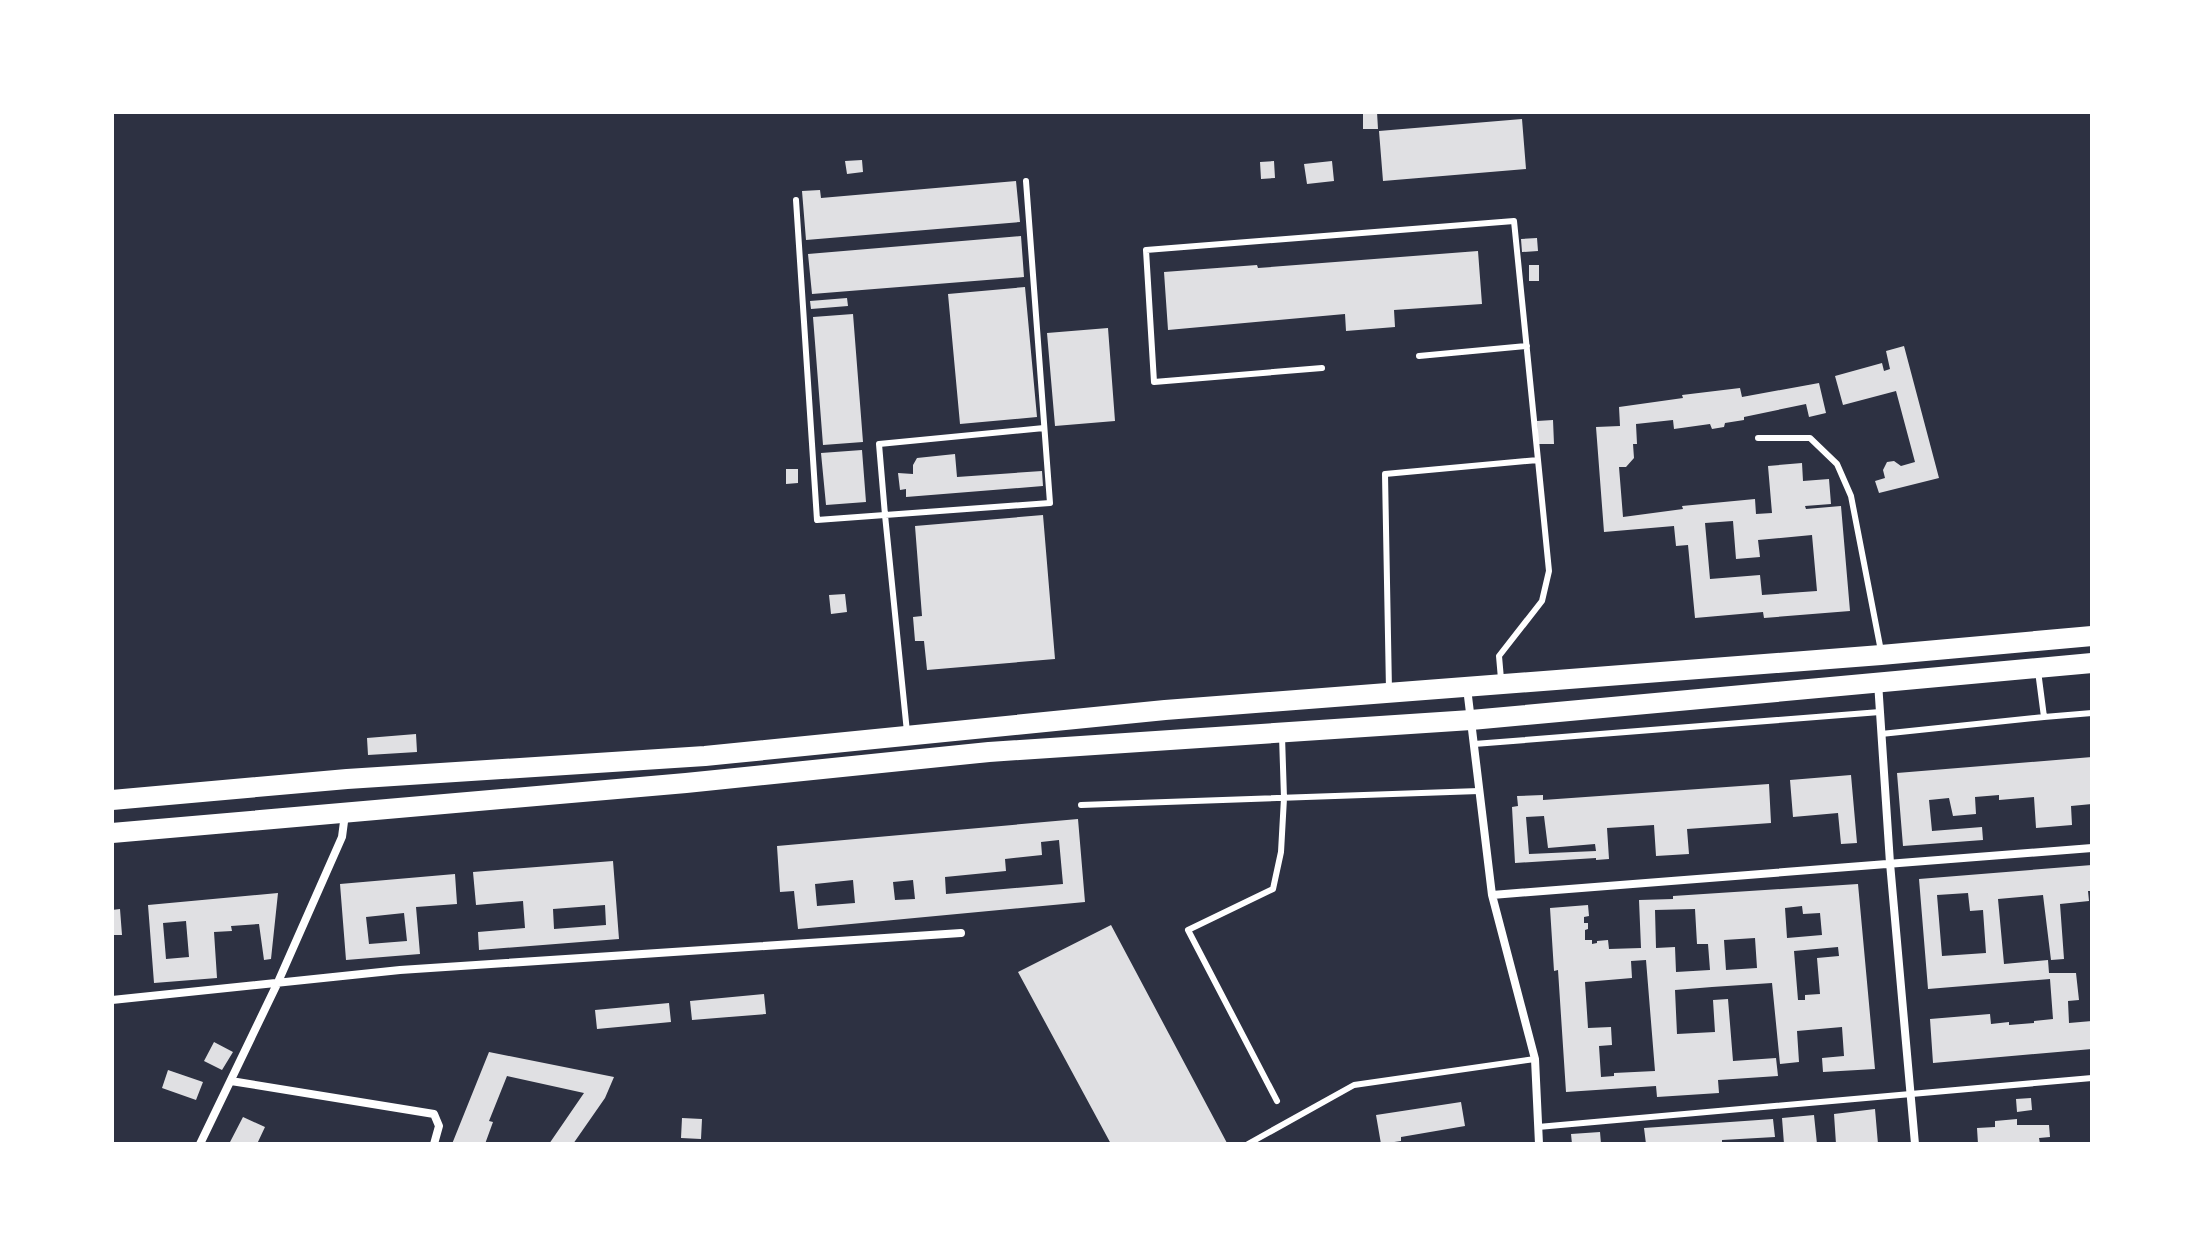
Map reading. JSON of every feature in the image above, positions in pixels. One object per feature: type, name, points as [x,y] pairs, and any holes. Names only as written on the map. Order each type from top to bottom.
[{"type":"highway","points":[[112,800],[347,779],[705,756],[1165,710],[2092,636]]},
{"type":"highway","points":[[112,833],[686,783],[989,752],[1471,720],[2092,663]]},
{"type":"street","points":[[1878,681],[1890,863],[1915,1144]]},
{"type":"street","points":[[1467,688],[1492,895],[1535,1059],[1539,1144]]},
{"type":"street","points":[[200,1144],[278,982],[342,837],[345,813]]},
{"type":"street","points":[[1492,895],[2092,848]]},
{"type":"street","points":[[112,1000],[400,970],[961,933]]},
{"type":"street","points":[[231,1081],[434,1114],[439,1126],[434,1144]]},
{"type":"lane","points":[[796,200],[817,520],[1050,503],[1026,181]]},
{"type":"lane","points":[[1322,368],[1154,382],[1146,250],[1514,221],[1549,571],[1542,601],[1499,656],[1501,685]]},
{"type":"lane","points":[[1419,356],[1527,346]]},
{"type":"lane","points":[[907,735],[879,444],[1044,428]]},
{"type":"lane","points":[[1758,438],[1810,438],[1837,464],[1851,496],[1881,655]]},
{"type":"lane","points":[[1389,694],[1385,474],[1538,460]]},
{"type":"lane","points":[[2038,668],[2044,717]]},
{"type":"lane","points":[[1474,744],[1880,712]]},
{"type":"lane","points":[[1881,734],[2092,713]]},
{"type":"lane","points":[[1277,1101],[1188,930],[1273,889],[1281,852],[1284,798],[1282,733]]},
{"type":"lane","points":[[1081,805],[1479,791]]},
{"type":"lane","points":[[1248,1144],[1354,1085],[1535,1059]]},
{"type":"lane","points":[[1538,1127],[2092,1078]]},
{"type":"building","points":[[1363,112],[1377,112],[1378,129],[1363,129]]},
{"type":"building","points":[[1522,119],[1526,169],[1383,181],[1379,131]]},
{"type":"building","points":[[862,160],[863,172],[847,174],[845,161]]},
{"type":"building","points":[[1274,161],[1275,178],[1261,179],[1260,162]]},
{"type":"building","points":[[1332,161],[1334,181],[1307,184],[1304,164]]},
{"type":"building","points":[[1016,181],[1020,222],[806,240],[802,191],[820,190],[821,198]]},
{"type":"building","points":[[1021,236],[1024,277],[812,294],[808,254]]},
{"type":"building","points":[[1537,238],[1538,251],[1522,252],[1521,239]]},
{"type":"building","points":[[1478,251],[1482,304],[1394,310],[1395,327],[1346,331],[1345,314],[1168,330],[1164,272]]},
{"type":"building","points":[[1529,265],[1539,265],[1539,281],[1529,281]]},
{"type":"building","points":[[1025,287],[1037,417],[960,424],[948,294]]},
{"type":"building","points":[[847,298],[848,306],[811,309],[810,301]]},
{"type":"building","points":[[853,314],[863,442],[823,445],[813,317]]},
{"type":"building","points":[[1108,328],[1115,421],[1055,426],[1047,333]]},
{"type":"building","points":[[1904,346],[1939,478],[1879,493],[1875,481],[1885,478],[1883,470],[1887,462],[1894,461],[1901,466],[1915,462],[1896,391],[1843,405],[1835,376],[1882,363],[1884,371],[1890,369],[1886,351]]},
{"type":"building","points":[[1819,383],[1826,413],[1809,417],[1806,404],[1744,417],[1744,420],[1712,429],[1710,424],[1674,429],[1673,420],[1636,424],[1634,458],[1626,467],[1619,467],[1623,517],[1683,509],[1682,506],[1755,499],[1756,514],[1772,513],[1768,466],[1802,463],[1803,481],[1829,479],[1831,504],[1805,506],[1806,509],[1841,506],[1850,611],[1764,618],[1763,612],[1695,618],[1688,545],[1676,546],[1674,526],[1604,532],[1596,427],[1620,426],[1619,407],[1740,388],[1742,397]],"holes":[[[1733,521],[1736,559],[1760,557],[1758,540],[1812,535],[1817,591],[1762,595],[1760,575],[1710,579],[1705,523]]]},
{"type":"building","points":[[1553,420],[1554,444],[1538,444],[1537,421]]},
{"type":"building","points":[[862,450],[866,502],[826,505],[821,453]]},
{"type":"building","points":[[955,454],[957,477],[1042,471],[1043,486],[906,497],[906,489],[900,490],[898,473],[913,474],[917,458]]},
{"type":"building","points":[[786,469],[798,469],[798,483],[786,484]]},
{"type":"building","points":[[1043,515],[1055,659],[927,670],[924,641],[915,641],[913,617],[922,616],[915,526]]},
{"type":"building","points":[[845,594],[847,612],[831,614],[829,595]]},
{"type":"building","points":[[416,734],[417,752],[368,755],[367,738]]},
{"type":"building","points":[[2092,757],[2092,804],[2071,806],[2072,825],[2036,828],[2034,797],[1999,800],[1999,795],[1975,797],[1976,814],[1953,816],[1949,798],[1929,800],[1932,831],[1982,827],[1983,840],[1903,846],[1897,773]]},
{"type":"building","points":[[1851,775],[1857,843],[1841,844],[1838,813],[1793,817],[1790,780]]},
{"type":"building","points":[[1769,784],[1771,823],[1687,829],[1689,854],[1656,856],[1654,825],[1607,828],[1609,859],[1515,863],[1512,807],[1518,806],[1517,796],[1543,795],[1543,800]],"holes":[[[1544,816],[1548,848],[1595,844],[1596,851],[1529,854],[1526,817]]]},
{"type":"building","points":[[1078,819],[1085,902],[798,929],[794,891],[780,892],[777,846]],"holes":[[[1059,840],[1063,884],[946,894],[945,877],[1006,871],[1005,859],[1042,855],[1041,842]],[[853,880],[855,903],[817,906],[815,884]],[[913,880],[915,899],[895,900],[893,882]]]},
{"type":"building","points":[[613,861],[619,939],[479,950],[478,932],[525,928],[523,901],[476,905],[473,872]],"holes":[[[605,905],[606,925],[554,929],[553,909]]]},
{"type":"building","points":[[2092,865],[2089,901],[2060,904],[2064,959],[2051,960],[2043,895],[1998,899],[2004,964],[2048,960],[2049,973],[2076,973],[2079,1000],[2068,1001],[2069,1023],[2092,1021],[2092,1049],[1933,1063],[1930,1019],[1990,1014],[1991,1024],[2009,1022],[2009,1025],[2053,1019],[2050,979],[1928,989],[1919,879]],"holes":[[[1968,893],[1970,911],[1983,910],[1986,953],[1942,956],[1937,895]]]},
{"type":"building","points":[[455,874],[457,904],[416,907],[420,954],[346,960],[340,884]],"holes":[[[404,913],[407,941],[369,944],[366,917]]]},
{"type":"building","points":[[1858,884],[1875,1069],[1823,1072],[1822,1058],[1844,1056],[1842,1027],[1797,1031],[1799,1062],[1780,1064],[1772,983],[1712,987],[1675,990],[1677,1034],[1715,1032],[1713,1000],[1728,999],[1733,1061],[1776,1058],[1778,1076],[1718,1080],[1719,1093],[1657,1097],[1656,1086],[1566,1092],[1558,970],[1554,971],[1550,908],[1588,905],[1589,916],[1584,917],[1584,923],[1588,923],[1585,940],[1592,940],[1592,944],[1608,940],[1609,949],[1641,948],[1639,900],[1673,899],[1673,896]],"holes":[[[1802,906],[1803,914],[1820,913],[1822,935],[1787,938],[1785,908]],[[1695,909],[1697,944],[1708,944],[1710,970],[1676,972],[1675,947],[1656,948],[1655,910]],[[1755,938],[1757,968],[1726,970],[1724,940]],[[1838,947],[1839,956],[1817,958],[1820,994],[1805,995],[1805,1000],[1798,1000],[1794,951]],[[1646,960],[1655,1071],[1614,1073],[1614,1076],[1601,1077],[1599,1046],[1612,1045],[1611,1027],[1588,1028],[1585,982],[1632,978],[1631,961]]]},
{"type":"building","points":[[278,893],[271,959],[264,960],[259,924],[231,926],[232,931],[214,932],[217,978],[154,983],[148,905]],"holes":[[[186,921],[189,957],[166,959],[163,923]]]},
{"type":"building","points":[[120,909],[122,935],[112,935],[112,910]]},
{"type":"building","points":[[1111,925],[1227,1143],[1111,1144],[1018,972]]},
{"type":"building","points":[[764,994],[766,1014],[692,1020],[690,1001]]},
{"type":"building","points":[[669,1003],[671,1022],[597,1029],[595,1010]]},
{"type":"building","points":[[214,1042],[233,1052],[222,1070],[204,1061]]},
{"type":"building","points":[[489,1052],[614,1077],[605,1098],[573,1144],[549,1144],[584,1093],[507,1076],[489,1121],[493,1122],[485,1144],[452,1144]]},
{"type":"building","points":[[168,1070],[203,1082],[196,1100],[162,1088]]},
{"type":"building","points":[[2031,1098],[2032,1110],[2017,1112],[2016,1099]]},
{"type":"building","points":[[1461,1102],[1465,1126],[1401,1137],[1401,1141],[1381,1144],[1376,1115]]},
{"type":"building","points":[[1875,1109],[1878,1144],[1836,1144],[1834,1114]]},
{"type":"building","points":[[1814,1115],[1817,1144],[1784,1144],[1782,1118]]},
{"type":"building","points":[[243,1117],[265,1127],[257,1144],[229,1144]]},
{"type":"building","points":[[682,1118],[702,1119],[701,1139],[681,1138]]},
{"type":"building","points":[[1773,1119],[1775,1137],[1722,1140],[1722,1144],[1646,1144],[1644,1128]]},
{"type":"building","points":[[2017,1119],[2017,1125],[2049,1125],[2050,1137],[2039,1138],[2040,1144],[1978,1144],[1977,1128],[1995,1127],[1995,1121]]},
{"type":"building","points":[[1600,1132],[1601,1144],[1572,1144],[1571,1134]]}]
